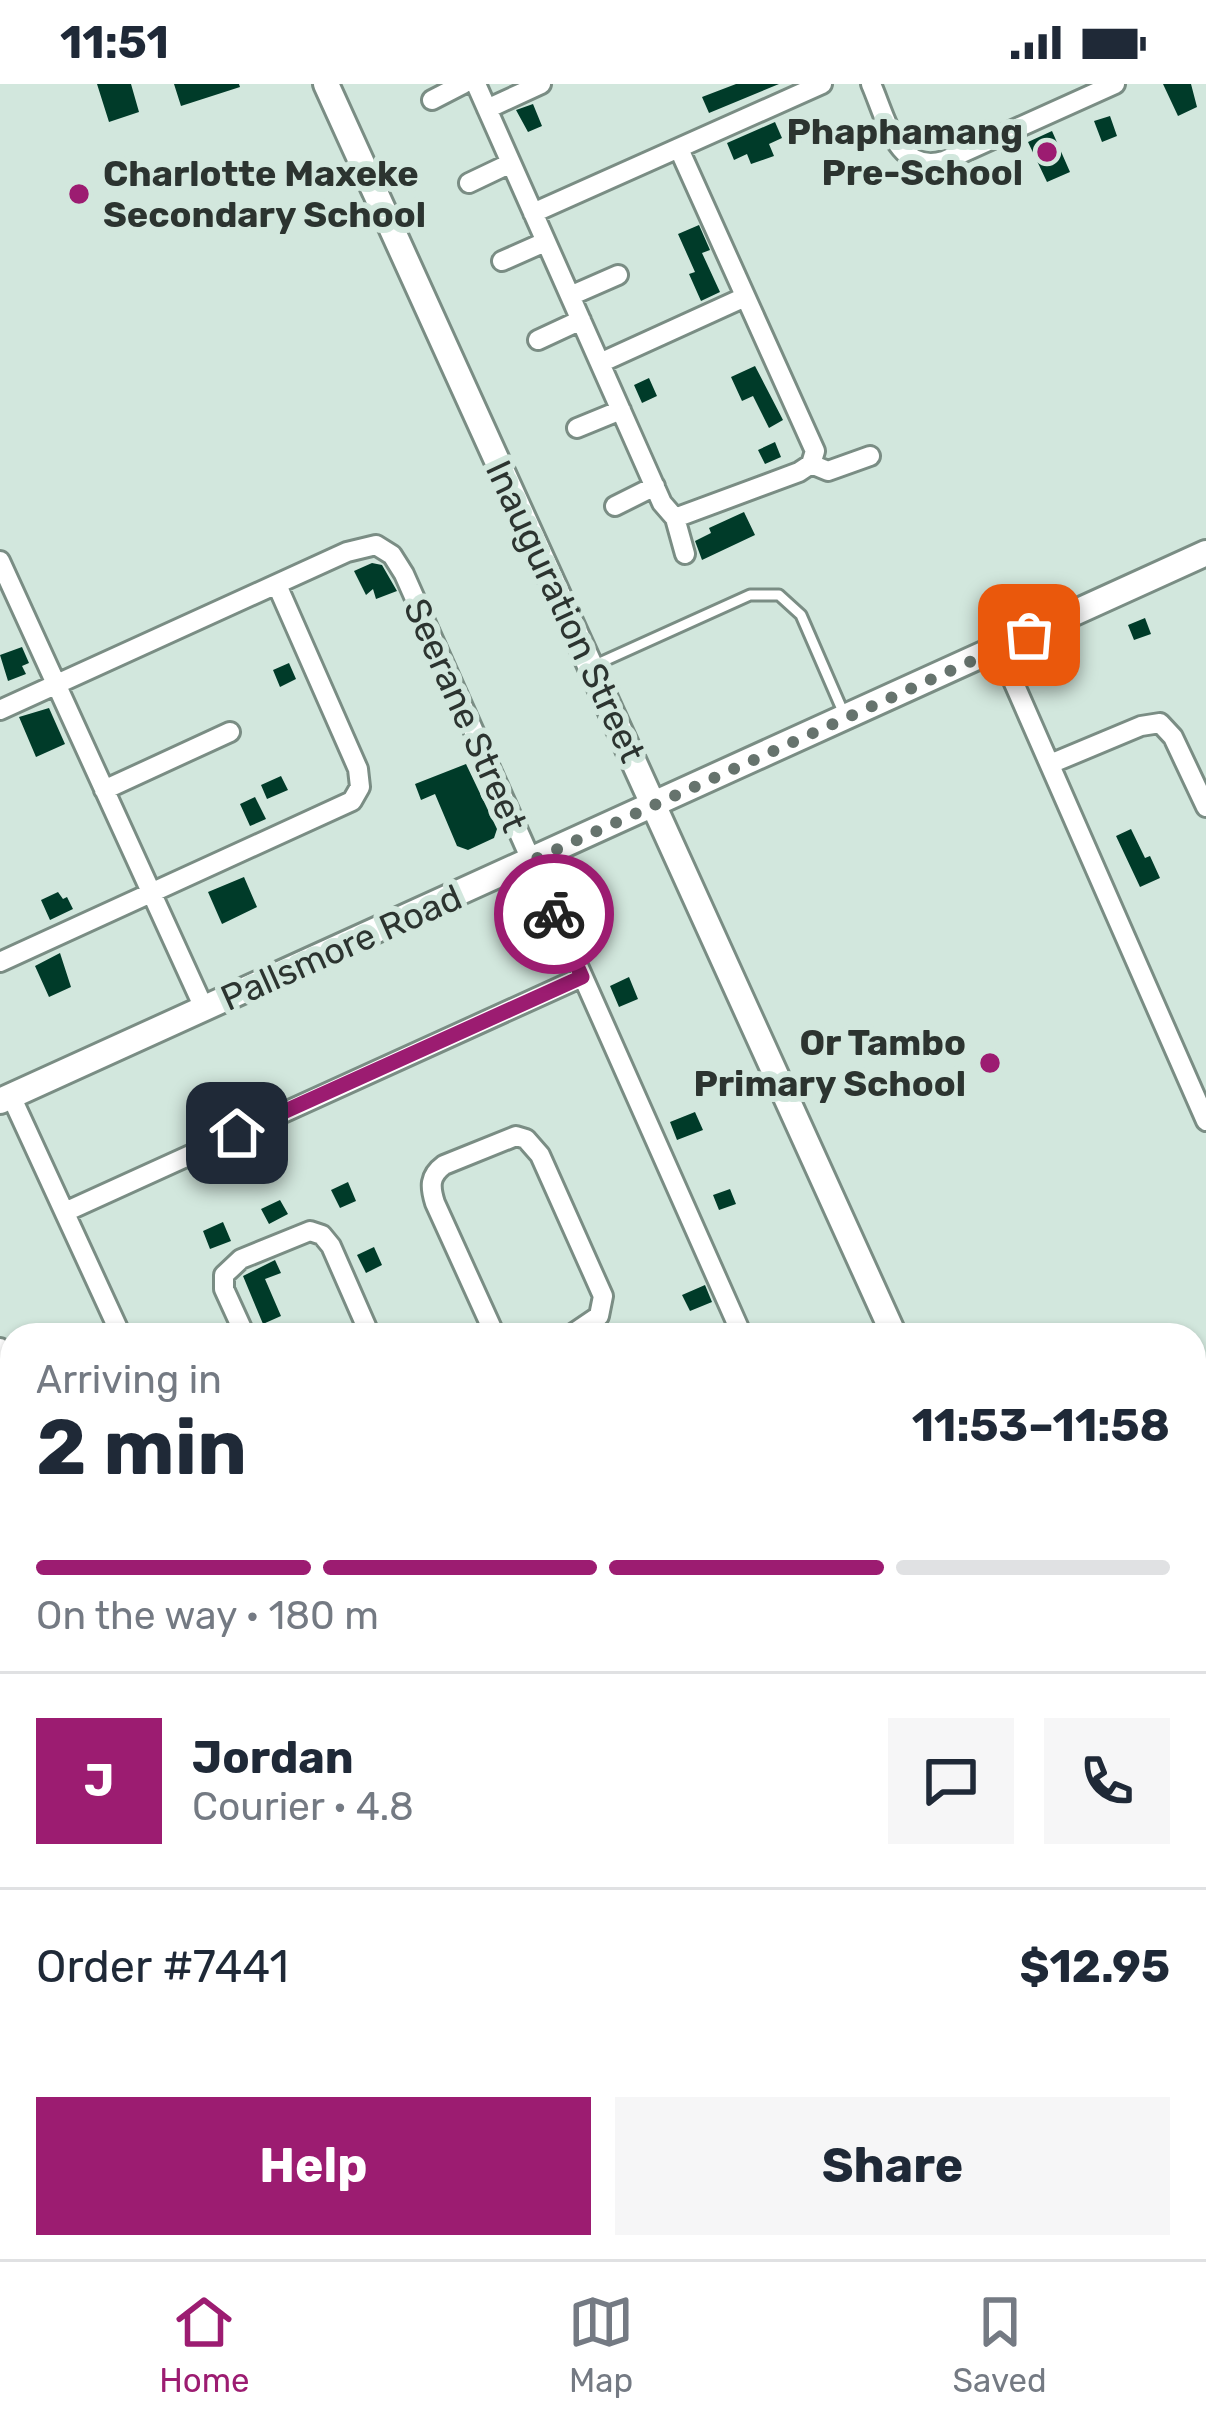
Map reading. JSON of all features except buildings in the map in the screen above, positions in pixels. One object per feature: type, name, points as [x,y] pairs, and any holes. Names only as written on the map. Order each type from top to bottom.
[{"type":"street","name":"Inauguration Street","points":[[326,84],[889,1323]]},
{"type":"street","points":[[432,100],[463,84]]},
{"type":"street","points":[[476,84],[662,503],[675,518],[685,554]]},
{"type":"street","points":[[487,109],[541,84]]},
{"type":"street","points":[[532,213],[822,84]]},
{"type":"street","points":[[871,84],[899,146],[914,162],[927,165],[944,161],[1079,91],[1115,84]]},
{"type":"street","points":[[675,518],[799,472],[811,464],[814,451],[679,149]]},
{"type":"street","points":[[469,182],[511,163]]},
{"type":"street","points":[[502,261],[545,242]]},
{"type":"street","points":[[570,296],[618,275]]},
{"type":"street","points":[[600,363],[745,297]]},
{"type":"street","points":[[538,340],[580,320]]},
{"type":"street","points":[[577,428],[621,410]]},
{"type":"street","points":[[811,464],[828,471],[870,456]]},
{"type":"street","points":[[615,506],[655,486]]},
{"type":"street","name":"Seerane Street","points":[[0,710],[357,548],[376,545],[392,555],[737,1323]]},
{"type":"street","name":"Pallsmore Road","points":[[6,1098],[1206,553]]},
{"type":"street","points":[[0,561],[204,1008]]},
{"type":"street","points":[[0,962],[352,801],[360,788],[358,769],[277,585]]},
{"type":"street","points":[[999,649],[1206,1121]]},
{"type":"street","points":[[1050,764],[1141,726],[1160,723],[1173,737],[1206,807]]},
{"type":"street","points":[[104,790],[230,732]]},
{"type":"street","points":[[64,1212],[582,977]]},
{"type":"street","points":[[6,1098],[115,1323]]},
{"type":"street","points":[[490,1323],[431,1186],[434,1173],[508,1137],[521,1137],[531,1144],[603,1296],[602,1311],[591,1323]]},
{"type":"street","points":[[240,1323],[224,1288],[224,1275],[241,1259],[310,1231],[322,1235],[331,1246],[365,1323]]},
{"type":"lane","points":[[592,667],[750,595],[779,595],[801,614],[846,719]]},
{"type":"way so far","points":[[554,914],[531,861],[1029,635]]},
{"type":"place","name":"Phaphamang Pre-School","points":[[1047,152]]},
{"type":"place","name":"Charlotte Maxeke Secondary School","points":[[79,194]]},
{"type":"place","name":"Or Tambo Primary School","points":[[990,1063]]},
{"type":"route","points":[[237,1133],[582,977],[554,914]]}]
